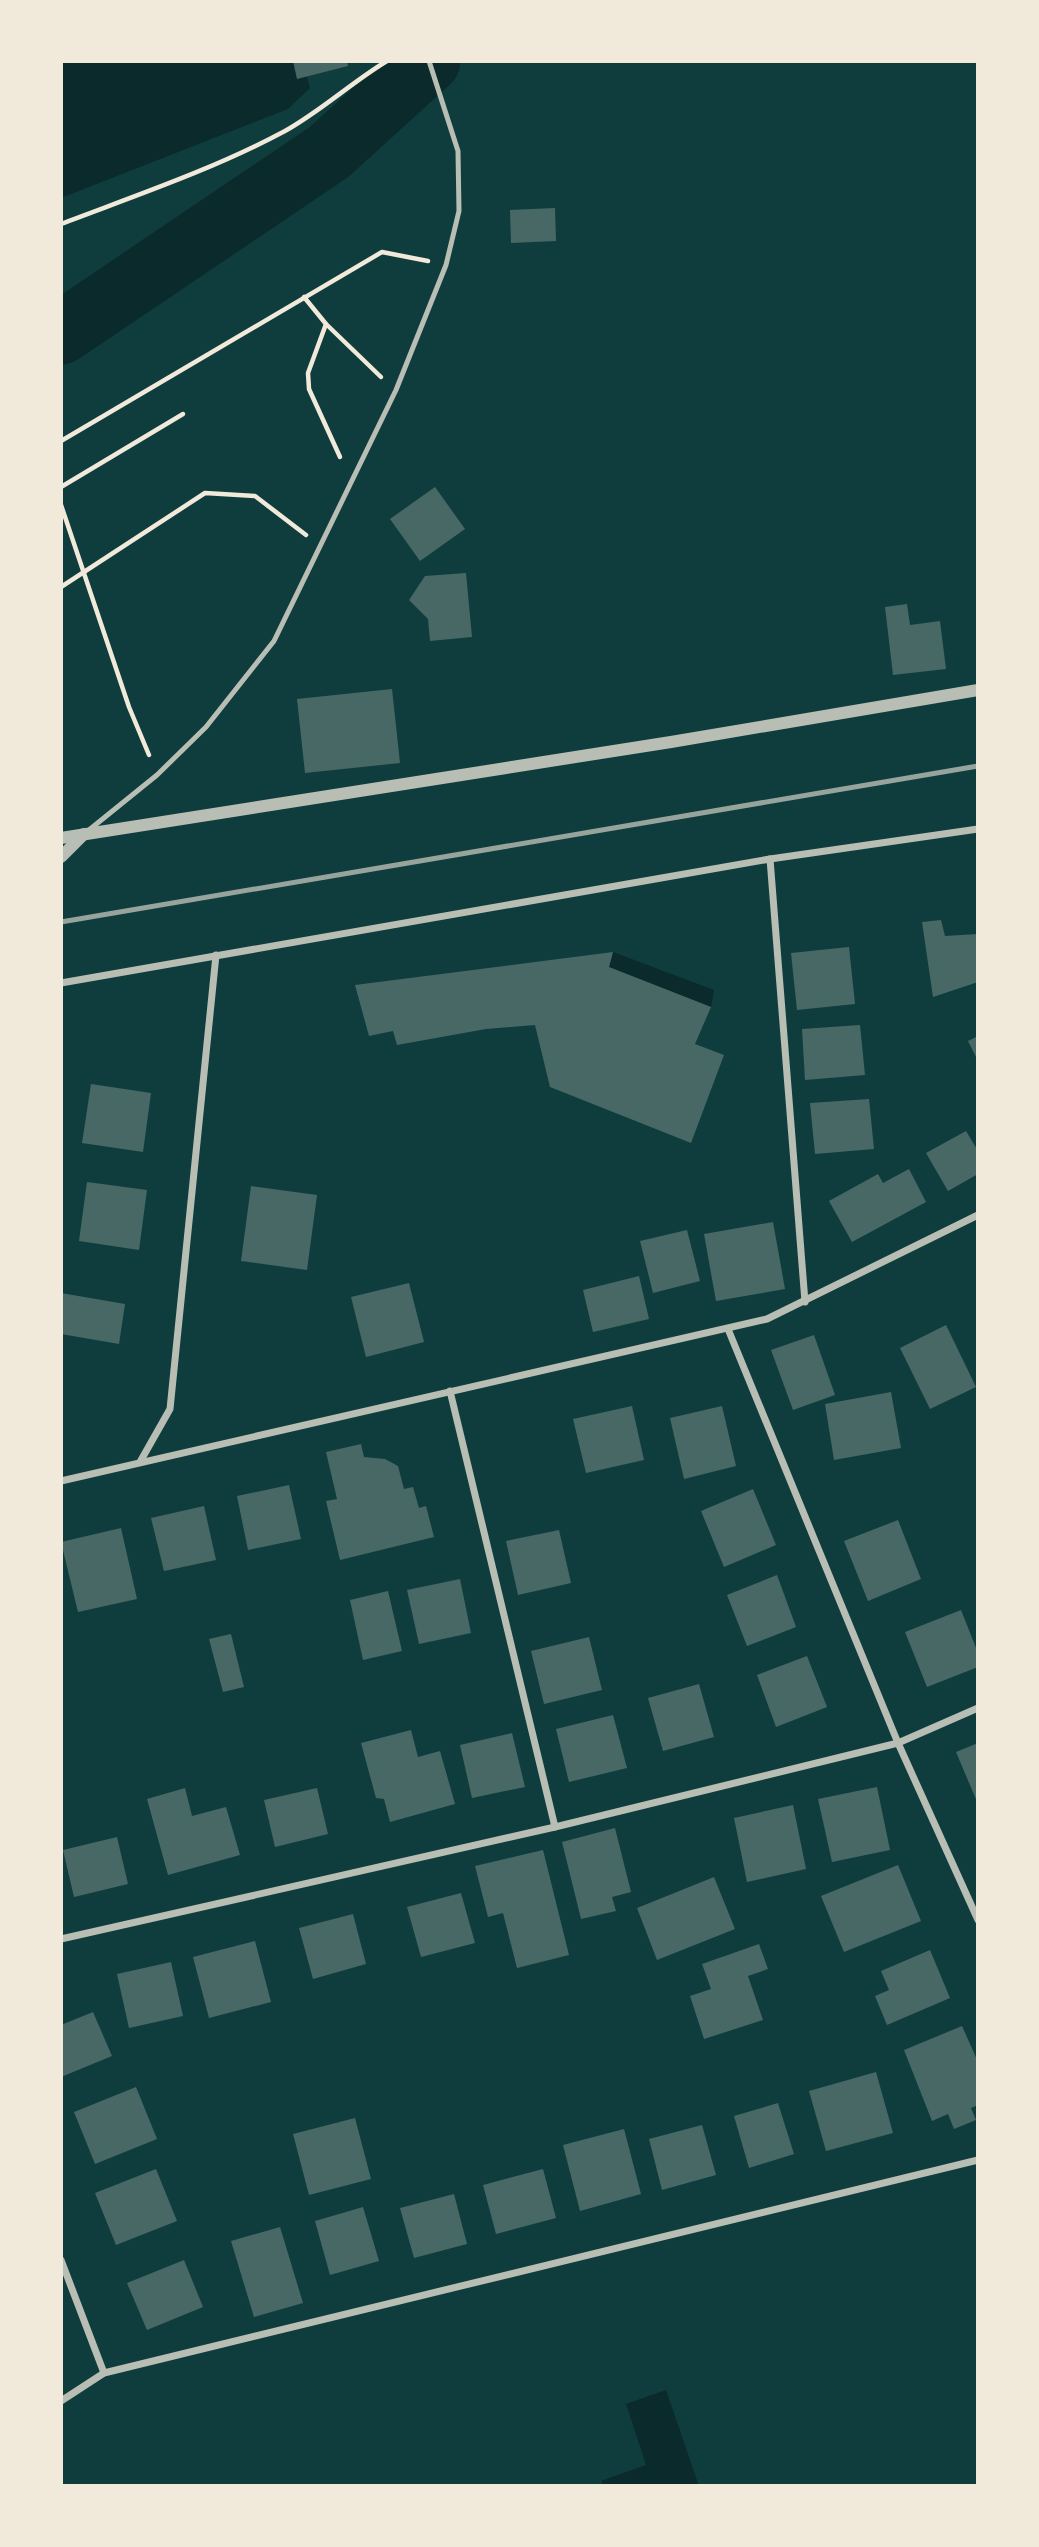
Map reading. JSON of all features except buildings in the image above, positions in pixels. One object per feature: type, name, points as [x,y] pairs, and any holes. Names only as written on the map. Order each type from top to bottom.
[{"type":"street","points":[[61,838],[671,742],[978,690]]},
{"type":"street","points":[[61,983],[769,859],[978,829]]},
{"type":"street","points":[[61,857],[84,834]]},
{"type":"street","points":[[769,859],[805,1302]]},
{"type":"street","points":[[140,1462],[170,1409],[216,955]]},
{"type":"street","points":[[61,1480],[766,1319],[978,1215]]},
{"type":"street","points":[[728,1329],[898,1743],[978,1920]]},
{"type":"street","points":[[450,1391],[555,1827]]},
{"type":"street","points":[[61,1939],[555,1827],[898,1743],[978,1708]]},
{"type":"street","points":[[61,2401],[104,2373],[978,2160]]},
{"type":"street","points":[[61,2260],[104,2373]]},
{"type":"lane","points":[[84,834],[157,775],[206,727],[274,641],[396,390],[446,264],[459,211],[458,151],[429,61]]},
{"type":"path","points":[[61,224],[229,160],[289,129],[358,78],[387,61]]},
{"type":"path","points":[[61,441],[320,291],[337,277],[382,252],[446,264]]},
{"type":"path","points":[[304,298],[326,324],[396,390]]},
{"type":"path","points":[[326,324],[308,373],[309,389],[351,479]]},
{"type":"path","points":[[61,488],[183,414]]},
{"type":"path","points":[[61,587],[205,493],[255,496],[320,546]]},
{"type":"path","points":[[61,505],[129,707],[157,775]]},
{"type":"water","points":[[61,61],[302,61],[310,88],[288,109],[61,198]]},
{"type":"water","points":[[613,952],[714,990],[711,1007],[609,967]]},
{"type":"water","points":[[666,2390],[699,2486],[603,2486],[601,2481],[646,2465],[626,2404]]},
{"type":"waterway","points":[[61,333],[329,152],[429,61]]},
{"type":"railway","points":[[61,922],[978,766]]}]
